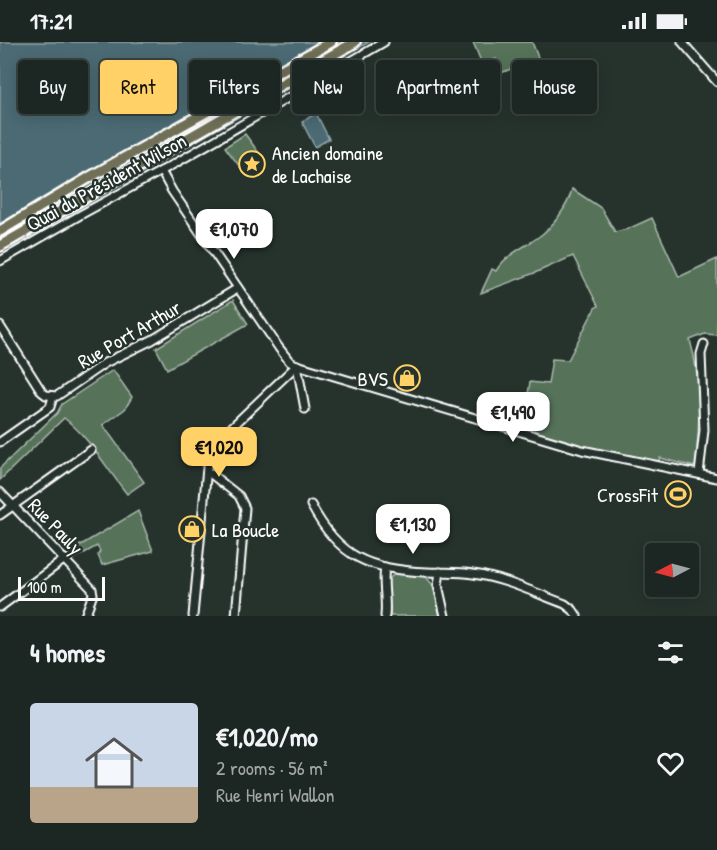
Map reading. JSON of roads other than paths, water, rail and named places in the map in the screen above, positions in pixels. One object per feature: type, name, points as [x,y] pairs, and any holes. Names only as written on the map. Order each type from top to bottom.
[{"type":"main road","points":[[0,231],[90,177],[331,42]]},
{"type":"main road","points":[[4,243],[355,42]]},
{"type":"street","name":"Quai du Président Wilson","points":[[0,261],[384,42]]},
{"type":"street","points":[[682,42],[717,82]]},
{"type":"street","points":[[161,171],[290,362],[582,450],[717,478]]},
{"type":"street","name":"Rue Port Arthur","points":[[0,442],[50,407],[53,397],[63,394],[105,363],[152,340],[238,288]]},
{"type":"street","points":[[0,326],[38,387],[46,395],[53,397]]},
{"type":"street","points":[[699,474],[704,430],[701,354],[704,344]]},
{"type":"street","points":[[297,365],[305,409]]},
{"type":"street","points":[[194,616],[208,457],[212,447],[297,365]]},
{"type":"street","points":[[0,515],[92,450]]},
{"type":"street","points":[[207,474],[211,474],[239,496],[245,508],[236,616]]},
{"type":"street","name":"Rue Pauly","points":[[0,492],[94,591],[85,616]]},
{"type":"street","points":[[311,505],[326,529],[347,551],[370,564],[427,572],[450,571],[488,577],[565,603],[573,610],[575,616]]},
{"type":"street","points":[[0,607],[65,559]]},
{"type":"street","points":[[385,567],[383,584],[386,599],[385,616]]},
{"type":"street","points":[[440,572],[438,585],[445,616]]},
{"type":"water","points":[[0,42],[369,42],[338,60],[292,60],[292,86],[280,93],[280,60],[189,60],[189,114],[244,114],[12,247],[6,236],[0,239]]},
{"type":"water","points":[[316,114],[329,139],[315,147],[302,122]]},
{"type":"place","name":"Ancien domaine de Lachaise","points":[[252,164]]},
{"type":"place","name":"BVS","points":[[407,378]]},
{"type":"place","name":"CrossFit","points":[[678,494]]},
{"type":"place","name":"La Boucle","points":[[192,529]]}]
